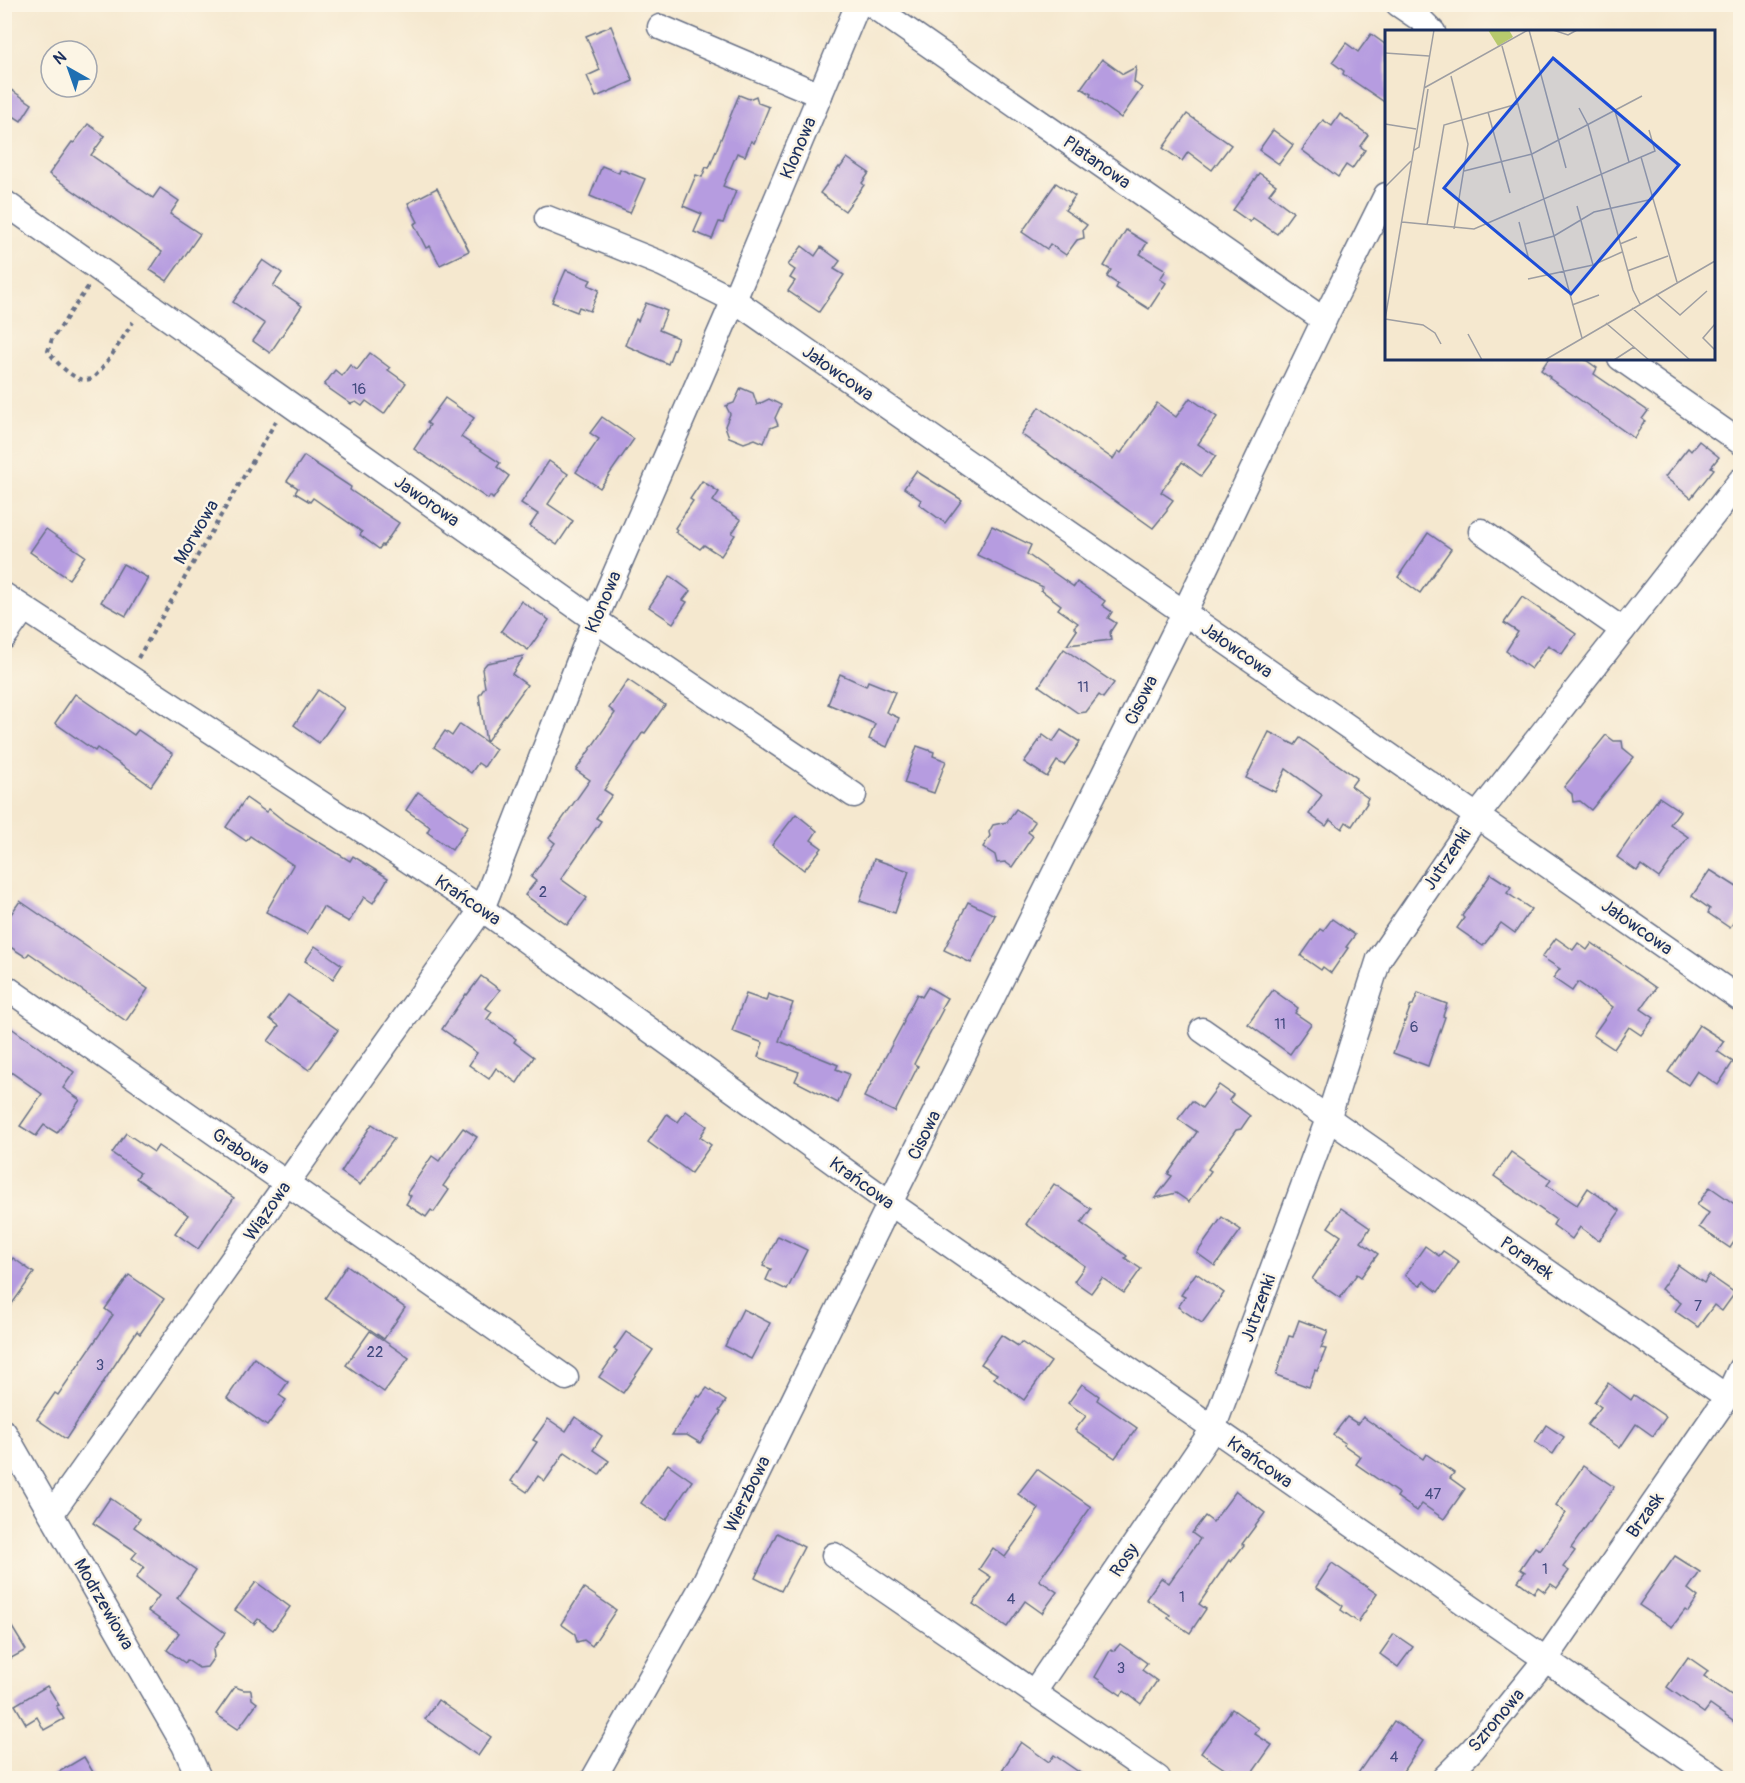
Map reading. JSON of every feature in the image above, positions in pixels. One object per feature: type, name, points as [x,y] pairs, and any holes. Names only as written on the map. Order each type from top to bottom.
[{"type":"street","name":"Klonowa","points":[[482,909],[595,620],[734,300],[858,4]]},
{"type":"street","name":"Platanowa","points":[[870,4],[1323,320]]},
{"type":"street","points":[[1398,4],[1420,19],[1431,30]]},
{"type":"street","name":"Klonowa","points":[[660,27],[820,95]]},
{"type":"street","name":"Cisowa","points":[[890,1203],[1184,613],[1323,320],[1385,198]]},
{"type":"street","name":"Jaworowa","points":[[4,202],[595,620],[854,795]]},
{"type":"street","points":[[547,218],[662,264],[734,300]]},
{"type":"street","name":"Jałowcowa","points":[[734,300],[1740,999]]},
{"type":"street","points":[[1623,360],[1740,442]]},
{"type":"street","name":"Jutrzenki","points":[[1213,1429],[1328,1119],[1379,959],[1477,816],[1740,481]]},
{"type":"street","points":[[1481,531],[1623,630]]},
{"type":"street","points":[[4,638],[14,602]]},
{"type":"street","name":"Krańcowa","points":[[14,602],[482,909],[890,1203],[1716,1779]]},
{"type":"street","name":"Wiązowa","points":[[52,1513],[482,909]]},
{"type":"street","name":"Grabowa","points":[[4,987],[566,1378]]},
{"type":"street","points":[[1202,1030],[1328,1119]]},
{"type":"street","name":"Poranek","points":[[1328,1119],[1727,1397]]},
{"type":"street","name":"Wierzbowa","points":[[594,1779],[704,1583],[890,1203]]},
{"type":"street","name":"Brzask","points":[[1546,1659],[1727,1397],[1740,1369]]},
{"type":"street","name":"Rosy","points":[[1034,1692],[1213,1429]]},
{"type":"street","name":"Modrzewiowa","points":[[4,1432],[184,1745],[198,1776]]},
{"type":"street","points":[[834,1555],[1158,1779]]},
{"type":"street","name":"Szronowa","points":[[1444,1779],[1473,1749],[1546,1659]]},
{"type":"path","points":[[101,270],[52,339],[48,351],[57,363],[80,380],[91,380],[100,371],[147,302]]},
{"type":"path","name":"Morwowa","points":[[128,677],[287,401]]},
{"type":"building","points":[[611,26],[633,81],[596,97],[587,76],[600,70],[586,36]]},
{"type":"building","points":[[1371,34],[1385,44],[1385,102],[1343,74],[1344,71],[1332,62],[1346,43],[1358,52]]},
{"type":"building","points":[[1102,59],[1123,74],[1136,67],[1134,82],[1142,88],[1121,118],[1081,88]]},
{"type":"building","points":[[4,85],[32,104],[21,121],[4,110]]},
{"type":"building","points":[[739,95],[749,99],[756,96],[758,103],[769,107],[754,143],[751,141],[745,156],[737,153],[723,186],[736,191],[723,223],[719,222],[712,239],[694,232],[702,214],[683,206],[696,175],[702,177],[706,167],[709,168]]},
{"type":"building","points":[[1187,114],[1231,145],[1212,170],[1188,152],[1182,161],[1163,148]]},
{"type":"building","points":[[1340,114],[1368,135],[1360,146],[1365,150],[1352,169],[1346,165],[1338,177],[1302,150],[1323,120],[1332,126]]},
{"type":"building","points":[[88,124],[105,136],[91,155],[153,198],[160,188],[179,201],[170,214],[200,234],[167,281],[150,270],[162,252],[49,174]]},
{"type":"building","points":[[1273,130],[1293,145],[1279,164],[1259,150]]},
{"type":"building","points":[[847,158],[869,173],[862,183],[864,185],[845,211],[820,193]]},
{"type":"building","points":[[602,166],[619,173],[620,169],[645,179],[630,213],[590,196]]},
{"type":"building","points":[[1259,173],[1276,185],[1269,194],[1293,212],[1277,234],[1253,218],[1250,222],[1233,210]]},
{"type":"building","points":[[1056,183],[1075,196],[1065,210],[1087,225],[1083,230],[1084,238],[1077,240],[1066,255],[1050,244],[1047,249],[1022,232]]},
{"type":"building","points":[[437,188],[469,251],[440,265],[430,246],[426,248],[414,224],[418,222],[408,203]]},
{"type":"building","points":[[1126,230],[1147,243],[1140,254],[1166,270],[1160,279],[1166,283],[1149,309],[1116,288],[1118,284],[1107,277],[1111,270],[1104,266]]},
{"type":"building","points":[[802,246],[815,256],[821,247],[840,261],[834,269],[844,275],[819,312],[788,291],[795,281],[790,278],[795,270],[788,265]]},
{"type":"building","points":[[263,260],[282,273],[273,286],[302,306],[270,353],[253,341],[265,324],[233,302]]},
{"type":"building","points":[[566,270],[591,280],[588,285],[599,290],[590,311],[579,307],[577,312],[552,302]]},
{"type":"building","points":[[646,303],[667,311],[659,330],[678,338],[668,364],[625,345]]},
{"type":"building","points":[[370,353],[406,383],[384,414],[366,401],[362,406],[356,402],[351,404],[324,385],[335,370],[342,376],[350,365],[357,370]]},
{"type":"building","points":[[1548,360],[1586,360],[1597,368],[1594,374],[1648,411],[1642,419],[1645,421],[1634,438],[1541,370]]},
{"type":"building","points":[[741,388],[753,393],[757,405],[769,399],[781,405],[775,418],[778,425],[770,428],[764,443],[755,439],[744,443],[729,437],[725,426],[730,414],[726,406],[734,403]]},
{"type":"building","points":[[445,398],[474,418],[461,437],[500,463],[497,467],[509,476],[493,499],[490,496],[488,499],[414,449],[430,425],[427,423]]},
{"type":"building","points":[[1190,398],[1217,417],[1198,444],[1216,456],[1201,476],[1182,462],[1161,492],[1173,500],[1153,528],[1021,434],[1039,407],[1113,459],[1118,451],[1121,453],[1157,403],[1176,417]]},
{"type":"building","points":[[602,417],[634,439],[600,488],[576,472],[599,439],[590,433]]},
{"type":"building","points":[[1699,441],[1719,457],[1711,467],[1714,469],[1691,498],[1665,477],[1688,448],[1691,451]]},
{"type":"building","points":[[304,456],[399,523],[383,546],[379,549],[360,535],[362,532],[313,498],[310,502],[295,493],[298,488],[287,481]]},
{"type":"building","points":[[549,461],[568,474],[548,504],[573,521],[557,545],[530,526],[538,514],[521,503]]},
{"type":"building","points":[[916,471],[962,500],[945,523],[919,504],[921,500],[904,488]]},
{"type":"building","points":[[702,481],[719,492],[713,501],[741,520],[732,533],[735,535],[721,556],[704,545],[700,549],[675,532],[677,530],[675,528],[693,501],[690,499]]},
{"type":"building","points":[[992,526],[1031,545],[1027,554],[1074,587],[1077,582],[1105,601],[1102,605],[1112,612],[1108,618],[1116,623],[1110,632],[1111,640],[1067,645],[1077,630],[1074,627],[1078,623],[1058,609],[1061,605],[1041,590],[1043,587],[977,555]]},
{"type":"building","points":[[46,529],[85,556],[69,579],[30,552]]},
{"type":"building","points":[[1428,533],[1451,549],[1420,593],[1398,577]]},
{"type":"building","points":[[123,564],[148,578],[126,616],[101,602]]},
{"type":"building","points":[[670,576],[690,591],[683,600],[687,602],[673,623],[649,607]]},
{"type":"building","points":[[1522,597],[1576,634],[1562,654],[1548,645],[1531,669],[1506,651],[1518,632],[1504,623]]},
{"type":"building","points":[[521,601],[549,620],[528,650],[501,631]]},
{"type":"building","points":[[1064,649],[1114,683],[1103,698],[1099,695],[1086,712],[1078,713],[1039,686]]},
{"type":"building","points":[[524,656],[512,674],[527,685],[486,742],[479,696],[485,687],[482,669],[487,663]]},
{"type":"building","points":[[840,674],[866,686],[868,681],[895,692],[886,712],[899,718],[887,747],[869,739],[875,724],[828,704]]},
{"type":"building","points":[[628,680],[665,705],[645,733],[643,732],[604,790],[612,795],[596,818],[601,821],[561,879],[587,898],[567,925],[525,895],[536,881],[531,877],[555,843],[549,838],[590,780],[576,770],[615,713],[609,708]]},
{"type":"building","points":[[318,690],[344,708],[319,743],[294,725]]},
{"type":"building","points":[[75,694],[134,735],[138,730],[173,754],[151,786],[97,748],[95,751],[55,723]]},
{"type":"building","points":[[460,724],[496,749],[484,767],[478,763],[471,773],[434,747],[445,731],[452,736]]},
{"type":"building","points":[[1061,730],[1080,742],[1064,765],[1057,761],[1047,777],[1024,762],[1043,735],[1053,742]]},
{"type":"building","points":[[1269,732],[1295,745],[1300,738],[1357,778],[1351,786],[1368,798],[1352,826],[1346,822],[1342,829],[1330,820],[1326,826],[1309,814],[1322,795],[1286,769],[1275,792],[1246,778]]},
{"type":"building","points":[[1606,735],[1614,741],[1622,741],[1623,748],[1634,757],[1591,810],[1580,801],[1573,802],[1572,794],[1564,787]]},
{"type":"building","points":[[917,746],[934,752],[933,756],[946,761],[934,793],[904,783]]},
{"type":"building","points":[[418,792],[468,826],[452,850],[427,832],[430,827],[406,810]]},
{"type":"building","points":[[1659,797],[1680,811],[1670,824],[1688,837],[1659,878],[1641,865],[1637,871],[1617,857]]},
{"type":"building","points":[[246,798],[266,812],[269,809],[284,821],[350,861],[353,856],[388,878],[373,903],[364,897],[349,922],[323,907],[307,934],[266,912],[293,865],[250,836],[246,841],[226,827]]},
{"type":"building","points":[[1016,809],[1035,822],[1028,832],[1033,836],[1012,867],[1005,862],[997,863],[995,855],[983,847],[990,836],[989,832],[993,825],[1007,822]]},
{"type":"building","points":[[796,814],[817,831],[811,840],[822,848],[804,870],[772,845]]},
{"type":"building","points":[[874,859],[909,871],[895,913],[860,901]]},
{"type":"building","points":[[1710,870],[1740,889],[1740,912],[1730,928],[1708,913],[1710,909],[1692,896]]},
{"type":"building","points":[[1491,874],[1511,887],[1507,893],[1531,909],[1515,933],[1501,923],[1483,946],[1457,928],[1464,918],[1462,916]]},
{"type":"building","points":[[20,901],[148,989],[126,1021],[29,953],[26,957],[4,943],[4,924]]},
{"type":"building","points":[[968,902],[995,915],[971,963],[944,950]]},
{"type":"building","points":[[1332,919],[1355,935],[1331,973],[1323,967],[1321,970],[1301,956],[1320,929],[1323,931]]},
{"type":"building","points":[[1556,938],[1573,950],[1578,943],[1587,950],[1592,943],[1656,988],[1641,1009],[1654,1018],[1641,1035],[1629,1027],[1614,1049],[1593,1035],[1613,1007],[1578,982],[1572,991],[1553,978],[1560,969],[1542,957]]},
{"type":"building","points":[[315,946],[342,965],[333,979],[305,961]]},
{"type":"building","points":[[481,976],[500,990],[486,1008],[492,1012],[487,1019],[516,1039],[514,1042],[534,1057],[517,1083],[496,1068],[489,1079],[469,1065],[477,1053],[442,1029]]},
{"type":"building","points":[[928,987],[947,998],[914,1064],[918,1066],[895,1112],[864,1097],[917,994],[922,997]]},
{"type":"building","points":[[1273,990],[1298,1008],[1295,1013],[1311,1024],[1290,1054],[1248,1024]]},
{"type":"building","points":[[1418,993],[1447,1004],[1443,1016],[1445,1017],[1428,1066],[1393,1053],[1411,1005]]},
{"type":"building","points":[[746,994],[766,1001],[768,994],[793,1003],[779,1041],[838,1065],[836,1069],[849,1074],[838,1103],[795,1081],[799,1072],[758,1057],[763,1043],[732,1031]]},
{"type":"building","points":[[288,995],[338,1030],[309,1070],[268,1041],[279,1026],[270,1019]]},
{"type":"building","points":[[4,1023],[74,1072],[63,1088],[80,1100],[57,1133],[44,1125],[36,1136],[20,1126],[42,1094],[4,1067]]},
{"type":"building","points":[[1699,1025],[1724,1041],[1717,1051],[1733,1062],[1718,1085],[1697,1071],[1688,1085],[1668,1072]]},
{"type":"building","points":[[1219,1085],[1233,1095],[1229,1100],[1250,1116],[1241,1129],[1236,1130],[1208,1169],[1211,1171],[1189,1202],[1176,1193],[1155,1198],[1172,1176],[1168,1174],[1197,1132],[1178,1119],[1192,1101],[1202,1108]]},
{"type":"building","points":[[686,1111],[707,1126],[700,1137],[711,1145],[691,1173],[648,1142],[667,1114],[678,1122]]},
{"type":"building","points":[[372,1124],[394,1139],[360,1185],[341,1172]]},
{"type":"building","points":[[463,1128],[477,1137],[443,1186],[449,1190],[434,1212],[431,1210],[426,1217],[406,1204],[411,1196],[407,1193],[432,1156],[439,1161]]},
{"type":"building","points":[[126,1133],[154,1152],[158,1146],[234,1198],[198,1249],[175,1233],[188,1215],[136,1178],[140,1173],[112,1153]]},
{"type":"building","points":[[1511,1152],[1551,1180],[1547,1185],[1577,1205],[1588,1188],[1620,1211],[1599,1241],[1580,1227],[1572,1239],[1553,1225],[1556,1220],[1494,1176]]},
{"type":"building","points":[[1054,1184],[1091,1209],[1081,1223],[1141,1269],[1124,1293],[1102,1278],[1091,1293],[1074,1281],[1085,1266],[1026,1224]]},
{"type":"building","points":[[1710,1187],[1740,1208],[1740,1233],[1730,1248],[1699,1227],[1709,1213],[1697,1205]]},
{"type":"building","points":[[1341,1208],[1370,1228],[1361,1242],[1378,1254],[1361,1277],[1357,1274],[1340,1298],[1312,1279],[1341,1236],[1328,1227]]},
{"type":"building","points":[[1222,1217],[1241,1230],[1215,1266],[1197,1253]]},
{"type":"building","points":[[778,1236],[807,1250],[787,1290],[766,1280],[771,1269],[763,1266]]},
{"type":"building","points":[[1425,1246],[1439,1256],[1443,1251],[1459,1262],[1438,1292],[1424,1281],[1420,1286],[1405,1275]]},
{"type":"building","points":[[13,1258],[34,1273],[4,1315],[4,1270]]},
{"type":"building","points":[[347,1265],[405,1308],[384,1339],[325,1298]]},
{"type":"building","points":[[1678,1265],[1704,1283],[1709,1275],[1735,1293],[1722,1311],[1714,1305],[1698,1327],[1675,1311],[1681,1303],[1661,1289]]},
{"type":"building","points":[[1196,1273],[1224,1293],[1202,1323],[1178,1307],[1185,1297],[1181,1295]]},
{"type":"building","points":[[129,1275],[164,1299],[140,1334],[137,1331],[66,1439],[37,1419],[55,1393],[58,1395],[113,1315],[105,1309]]},
{"type":"building","points":[[743,1309],[770,1323],[751,1359],[725,1346]]},
{"type":"building","points":[[1299,1320],[1328,1331],[1321,1348],[1326,1349],[1309,1387],[1276,1375],[1289,1336],[1293,1337]]},
{"type":"building","points":[[370,1331],[409,1358],[384,1392],[346,1365]]},
{"type":"building","points":[[626,1332],[653,1350],[623,1393],[599,1377],[617,1351],[614,1349]]},
{"type":"building","points":[[1001,1335],[1018,1346],[1021,1342],[1051,1362],[1024,1400],[994,1378],[997,1374],[981,1364]]},
{"type":"building","points":[[254,1358],[288,1382],[279,1395],[286,1400],[267,1426],[227,1398]]},
{"type":"building","points":[[1608,1383],[1631,1400],[1634,1395],[1666,1417],[1653,1436],[1636,1424],[1620,1448],[1587,1425],[1601,1407],[1594,1402]]},
{"type":"building","points":[[1082,1384],[1099,1396],[1097,1400],[1137,1428],[1115,1458],[1075,1430],[1086,1416],[1068,1403]]},
{"type":"building","points":[[707,1388],[726,1401],[700,1443],[687,1435],[672,1435],[698,1396],[700,1397]]},
{"type":"building","points":[[575,1417],[602,1436],[593,1450],[609,1461],[599,1475],[565,1452],[545,1481],[538,1476],[527,1492],[511,1481],[537,1442],[533,1440],[548,1419],[566,1431]]},
{"type":"building","points":[[1347,1417],[1358,1424],[1363,1417],[1423,1459],[1426,1454],[1454,1473],[1450,1478],[1465,1489],[1444,1519],[1422,1504],[1417,1511],[1397,1497],[1399,1494],[1356,1464],[1361,1457],[1333,1435]]},
{"type":"building","points":[[1546,1425],[1564,1437],[1553,1454],[1535,1442]]},
{"type":"building","points":[[668,1464],[692,1481],[666,1520],[641,1503]]},
{"type":"building","points":[[1583,1466],[1614,1487],[1571,1548],[1575,1551],[1563,1567],[1569,1571],[1557,1588],[1551,1584],[1545,1592],[1538,1587],[1534,1593],[1518,1581],[1525,1572],[1520,1569],[1535,1547],[1540,1550],[1566,1513],[1556,1505]]},
{"type":"building","points":[[1037,1469],[1091,1507],[1039,1580],[1057,1592],[1042,1613],[1025,1601],[1007,1627],[973,1604],[991,1577],[979,1569],[993,1548],[1005,1557],[1039,1509],[1018,1494]]},
{"type":"building","points":[[1236,1491],[1265,1513],[1199,1604],[1206,1609],[1190,1633],[1168,1618],[1170,1615],[1146,1599],[1161,1578],[1169,1583],[1200,1539],[1192,1533],[1205,1516],[1213,1522]]},
{"type":"building","points":[[110,1498],[140,1519],[134,1527],[196,1570],[177,1598],[225,1633],[213,1650],[214,1657],[207,1667],[199,1668],[187,1660],[185,1663],[167,1650],[179,1633],[148,1611],[159,1596],[136,1578],[144,1567],[132,1558],[137,1552],[93,1523]]},
{"type":"building","points":[[777,1533],[804,1547],[781,1591],[755,1578]]},
{"type":"building","points":[[1675,1556],[1700,1572],[1688,1589],[1698,1597],[1688,1612],[1685,1610],[1672,1627],[1639,1605]]},
{"type":"building","points":[[1332,1563],[1377,1594],[1358,1622],[1341,1610],[1343,1606],[1316,1587]]},
{"type":"building","points":[[256,1582],[290,1607],[273,1630],[258,1619],[254,1624],[235,1610]]},
{"type":"building","points":[[584,1588],[616,1610],[592,1646],[584,1640],[577,1642],[575,1634],[561,1624]]},
{"type":"building","points":[[4,1614],[26,1650],[4,1662]]},
{"type":"building","points":[[1394,1634],[1413,1647],[1398,1667],[1380,1654]]},
{"type":"building","points":[[1120,1644],[1147,1663],[1142,1670],[1157,1681],[1141,1704],[1124,1691],[1121,1695],[1095,1677],[1111,1649],[1114,1651]]},
{"type":"building","points":[[1688,1657],[1708,1671],[1704,1676],[1740,1701],[1740,1726],[1710,1705],[1704,1713],[1667,1687]]},
{"type":"building","points":[[47,1686],[59,1705],[56,1706],[64,1719],[44,1730],[37,1717],[26,1724],[15,1705]]},
{"type":"building","points":[[235,1687],[251,1690],[252,1699],[257,1703],[238,1729],[216,1714]]},
{"type":"building","points":[[438,1700],[491,1737],[478,1756],[425,1719]]},
{"type":"building","points":[[1232,1709],[1259,1728],[1255,1734],[1272,1745],[1248,1779],[1231,1769],[1229,1772],[1201,1753]]},
{"type":"building","points":[[1394,1721],[1423,1741],[1398,1779],[1354,1779]]},
{"type":"building","points":[[1021,1742],[1049,1762],[1054,1755],[1089,1779],[996,1779]]},
{"type":"building","points":[[84,1757],[97,1779],[47,1779]]}]
